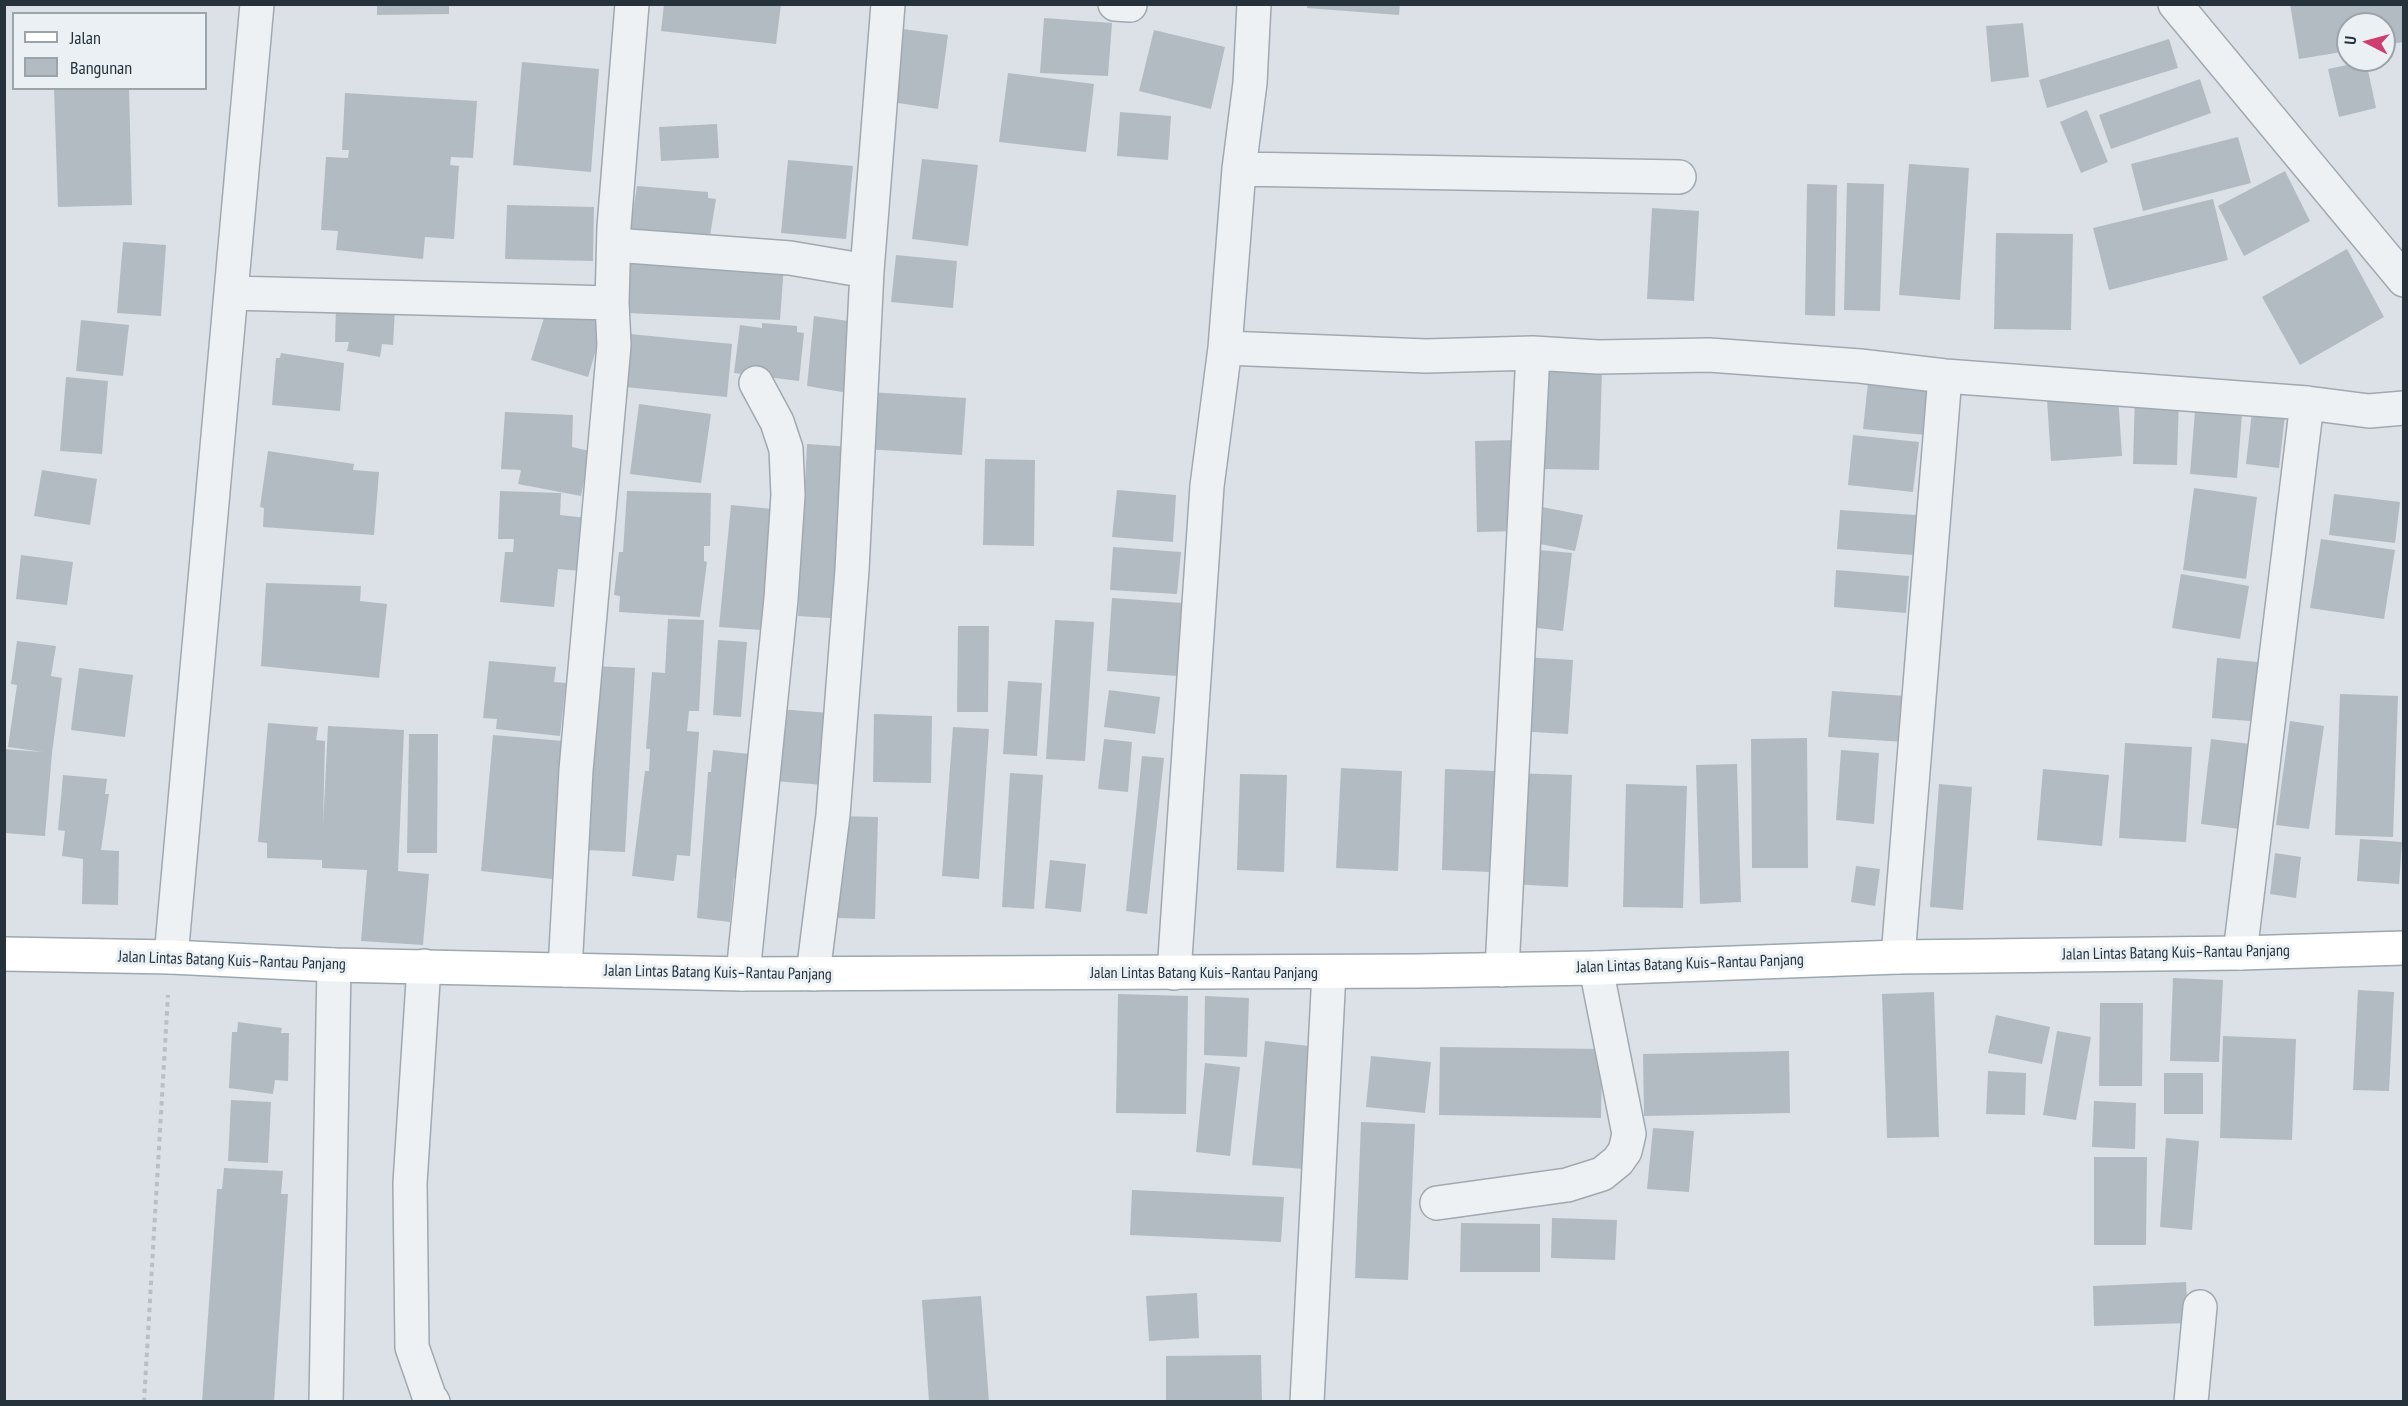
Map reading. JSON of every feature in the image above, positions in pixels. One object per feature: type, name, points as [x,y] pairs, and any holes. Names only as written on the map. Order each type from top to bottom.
[{"type":"main road","name":"Jalan Lintas Batang Kuis–Rantau Panjang","points":[[4,954],[171,957],[334,965],[813,974],[1502,970],[1898,957],[2240,953],[2403,948]]},
{"type":"street","points":[[171,957],[257,4]]},
{"type":"street","points":[[565,970],[576,770],[614,345],[612,303],[614,245],[632,4]]},
{"type":"street","points":[[813,974],[835,792],[852,570],[867,271],[888,4]]},
{"type":"street","points":[[1115,4],[1130,5]]},
{"type":"street","points":[[1173,973],[1207,486],[1226,348],[1239,169],[1250,83],[1254,4]]},
{"type":"street","points":[[2175,4],[2400,271]]},
{"type":"street","points":[[1239,169],[1679,177]]},
{"type":"street","points":[[614,245],[790,258],[867,271]]},
{"type":"street","points":[[231,293],[612,303]]},
{"type":"street","points":[[1226,348],[1426,356],[1533,353],[1598,357],[1709,355],[1860,366],[1945,376],[2307,403],[2369,411],[2403,408]]},
{"type":"street","points":[[1502,970],[1533,353]]},
{"type":"street","points":[[1898,957],[1945,376]]},
{"type":"street","points":[[743,974],[781,599],[788,495],[786,449],[777,422],[756,383]]},
{"type":"street","points":[[2240,953],[2307,403]]},
{"type":"street","points":[[326,1401],[334,965]]},
{"type":"street","points":[[424,966],[410,1184],[412,1336],[416,1357],[429,1396],[433,1401]]},
{"type":"street","points":[[1437,1203],[1567,1185],[1602,1174],[1618,1161],[1625,1151],[1629,1134],[1596,968]]},
{"type":"street","points":[[1306,1401],[1329,972]]},
{"type":"street","points":[[2191,1401],[2200,1306]]},
{"type":"path","points":[[144,1401],[171,957]]},
{"type":"building","points":[[377,4],[449,4],[449,14],[377,15]]},
{"type":"building","points":[[664,4],[781,4],[776,44],[661,31]]},
{"type":"building","points":[[1307,4],[1400,4],[1399,15],[1307,8]]},
{"type":"building","points":[[2290,4],[2404,4],[2404,42],[2396,43],[2396,12],[2336,12],[2336,53],[2299,59]]},
{"type":"building","points":[[1044,18],[1112,23],[1108,76],[1040,73]]},
{"type":"building","points":[[2023,23],[2029,77],[1991,82],[1986,26]]},
{"type":"building","points":[[895,28],[948,35],[938,109],[885,101]]},
{"type":"building","points":[[1154,30],[1225,47],[1211,109],[1139,91]]},
{"type":"building","points":[[2169,39],[2178,68],[2047,108],[2039,80]]},
{"type":"building","points":[[522,62],[599,69],[591,172],[513,165]]},
{"type":"building","points":[[2336,67],[2336,72],[2368,72],[2376,108],[2339,117],[2328,69]]},
{"type":"building","points":[[1008,73],[1094,84],[1086,152],[999,142]]},
{"type":"building","points":[[2200,79],[2211,113],[2111,149],[2099,115]]},
{"type":"building","points":[[54,90],[129,90],[132,205],[58,207]]},
{"type":"building","points":[[345,93],[477,101],[473,158],[451,157],[450,165],[459,166],[454,239],[425,237],[423,259],[336,250],[338,231],[321,230],[326,157],[348,158],[349,150],[342,150]]},
{"type":"building","points":[[2087,110],[2108,162],[2081,173],[2060,122]]},
{"type":"building","points":[[1120,112],[1171,116],[1168,160],[1117,156]]},
{"type":"building","points":[[717,124],[719,158],[661,161],[659,127]]},
{"type":"building","points":[[2238,137],[2251,183],[2143,211],[2131,164]]},
{"type":"building","points":[[922,159],[978,165],[968,246],[912,239]]},
{"type":"building","points":[[788,160],[853,166],[846,239],[781,233]]},
{"type":"building","points":[[1909,164],[1969,168],[1960,300],[1899,295]]},
{"type":"building","points":[[2285,171],[2310,221],[2244,256],[2218,206]]},
{"type":"building","points":[[1847,183],[1884,184],[1880,311],[1844,310]]},
{"type":"building","points":[[1807,184],[1837,185],[1835,316],[1805,315]]},
{"type":"building","points":[[637,186],[708,192],[708,198],[716,199],[709,242],[630,229]]},
{"type":"building","points":[[2213,199],[2228,260],[2109,290],[2093,228]]},
{"type":"building","points":[[507,205],[594,207],[593,261],[505,259]]},
{"type":"building","points":[[1652,208],[1699,211],[1694,301],[1647,299]]},
{"type":"building","points":[[1996,233],[2073,234],[2071,330],[1994,329]]},
{"type":"building","points":[[123,242],[166,245],[161,316],[117,313]]},
{"type":"building","points":[[2347,249],[2384,317],[2300,365],[2262,297]]},
{"type":"building","points":[[630,253],[784,265],[780,320],[627,313]]},
{"type":"building","points":[[896,255],[957,261],[953,308],[891,302]]},
{"type":"building","points":[[548,305],[604,323],[588,377],[531,360]]},
{"type":"building","points":[[336,306],[395,309],[393,345],[382,344],[380,357],[347,351],[349,342],[335,342]]},
{"type":"building","points":[[814,316],[862,323],[848,393],[807,386]]},
{"type":"building","points":[[81,320],[129,325],[123,376],[76,371]]},
{"type":"building","points":[[762,323],[797,326],[797,332],[804,333],[799,381],[734,373],[740,325],[762,328]]},
{"type":"building","points":[[630,334],[732,344],[727,397],[625,387]]},
{"type":"building","points":[[281,353],[344,363],[340,411],[272,405],[276,358],[280,358]]},
{"type":"building","points":[[1546,368],[1602,370],[1599,470],[1543,469]]},
{"type":"building","points":[[1869,374],[1940,380],[1936,436],[1863,429]]},
{"type":"building","points":[[66,377],[108,381],[102,454],[60,451]]},
{"type":"building","points":[[869,392],[966,398],[962,455],[865,449]]},
{"type":"building","points":[[2135,394],[2179,395],[2177,465],[2133,464]]},
{"type":"building","points":[[2118,395],[2122,456],[2051,461],[2047,400]]},
{"type":"building","points":[[2196,398],[2243,401],[2237,478],[2190,474]]},
{"type":"building","points":[[2253,403],[2286,407],[2279,468],[2246,464]]},
{"type":"building","points":[[639,404],[711,414],[701,483],[630,474]]},
{"type":"building","points":[[505,412],[573,415],[572,447],[590,451],[581,496],[518,484],[521,470],[501,469]]},
{"type":"building","points":[[1853,435],[1919,442],[1913,492],[1848,485]]},
{"type":"building","points":[[1517,440],[1519,531],[1477,532],[1475,441]]},
{"type":"building","points":[[807,444],[854,447],[846,619],[798,616]]},
{"type":"building","points":[[268,451],[354,464],[353,470],[379,472],[374,535],[263,527],[264,508],[260,507]]},
{"type":"building","points":[[985,459],[1035,460],[1034,546],[983,545]]},
{"type":"building","points":[[42,470],[97,479],[90,525],[34,516]]},
{"type":"building","points":[[2194,488],[2257,497],[2246,579],[2183,570]]},
{"type":"building","points":[[1117,490],[1176,495],[1173,542],[1112,537]]},
{"type":"building","points":[[500,491],[561,493],[560,515],[587,518],[581,571],[558,569],[554,607],[500,602],[505,552],[513,552],[514,539],[498,539]]},
{"type":"building","points":[[627,491],[711,493],[710,546],[704,546],[704,561],[707,562],[700,617],[619,612],[620,596],[614,595],[619,552],[623,552]]},
{"type":"building","points":[[2334,494],[2400,502],[2395,543],[2329,535]]},
{"type":"building","points":[[731,505],[773,509],[761,630],[719,627]]},
{"type":"building","points":[[1542,507],[1583,515],[1575,551],[1535,543]]},
{"type":"building","points":[[1840,510],[1916,515],[1913,555],[1837,549]]},
{"type":"building","points":[[2321,539],[2395,550],[2384,619],[2310,608]]},
{"type":"building","points":[[1113,547],[1181,552],[1177,594],[1110,590]]},
{"type":"building","points":[[1529,549],[1572,553],[1563,631],[1521,626]]},
{"type":"building","points":[[21,555],[73,562],[67,605],[16,599]]},
{"type":"building","points":[[1836,570],[1909,576],[1906,613],[1834,607]]},
{"type":"building","points":[[2181,574],[2249,586],[2240,639],[2172,628]]},
{"type":"building","points":[[266,583],[361,586],[360,601],[387,604],[379,678],[261,666]]},
{"type":"building","points":[[1112,598],[1183,603],[1178,676],[1107,671]]},
{"type":"building","points":[[668,619],[704,620],[699,711],[689,711],[687,731],[699,732],[690,856],[677,855],[674,881],[632,876],[645,771],[649,771],[650,749],[646,749],[652,672],[665,673]]},
{"type":"building","points":[[1055,620],[1094,622],[1085,761],[1046,759]]},
{"type":"building","points":[[958,626],[989,626],[988,712],[957,712]]},
{"type":"building","points":[[718,640],[747,642],[741,717],[713,715]]},
{"type":"building","points":[[17,641],[56,646],[51,676],[62,678],[52,753],[45,836],[4,833],[4,749],[43,752],[8,747],[17,685],[11,684]]},
{"type":"building","points":[[1521,657],[1573,660],[1568,734],[1516,731]]},
{"type":"building","points":[[2217,658],[2267,663],[2262,722],[2212,718]]},
{"type":"building","points":[[489,661],[556,667],[554,682],[566,683],[560,736],[496,729],[497,719],[483,718]]},
{"type":"building","points":[[595,666],[635,668],[625,852],[585,850]]},
{"type":"building","points":[[79,668],[133,675],[125,737],[71,730]]},
{"type":"building","points":[[1008,681],[1042,683],[1037,756],[1003,754]]},
{"type":"building","points":[[1109,690],[1160,697],[1155,734],[1104,727]]},
{"type":"building","points":[[1832,691],[1906,696],[1904,742],[1828,737]]},
{"type":"building","points":[[2340,694],[2398,696],[2393,837],[2335,835]]},
{"type":"building","points":[[779,709],[830,713],[824,785],[774,781]]},
{"type":"building","points":[[874,714],[932,716],[931,783],[873,782]]},
{"type":"building","points":[[2290,721],[2324,726],[2309,829],[2276,825]]},
{"type":"building","points":[[268,723],[318,727],[316,740],[325,741],[323,825],[328,726],[404,730],[398,871],[429,874],[423,945],[361,941],[367,870],[322,868],[322,860],[267,858],[267,843],[258,842]]},
{"type":"building","points":[[953,727],[989,729],[979,879],[942,876]]},
{"type":"building","points":[[409,734],[438,734],[437,853],[407,853]]},
{"type":"building","points":[[493,735],[563,741],[558,796],[561,796],[552,879],[481,871]]},
{"type":"building","points":[[1807,738],[1808,868],[1752,868],[1751,739]]},
{"type":"building","points":[[1104,739],[1132,742],[1128,792],[1098,789]]},
{"type":"building","points":[[2211,739],[2250,744],[2240,829],[2201,824]]},
{"type":"building","points":[[2125,743],[2192,747],[2186,842],[2119,838]]},
{"type":"building","points":[[713,750],[749,754],[746,878],[734,878],[730,922],[697,918],[708,772],[711,772]]},
{"type":"building","points":[[1841,750],[1879,753],[1874,824],[1836,820]]},
{"type":"building","points":[[1142,756],[1164,758],[1147,914],[1126,911]]},
{"type":"building","points":[[1737,764],[1741,902],[1700,904],[1696,765]]},
{"type":"building","points":[[1341,768],[1402,771],[1398,871],[1336,868]]},
{"type":"building","points":[[1445,769],[1495,771],[1491,872],[1442,870]]},
{"type":"building","points":[[2043,769],[2109,775],[2102,846],[2037,840]]},
{"type":"building","points":[[1010,773],[1043,775],[1034,909],[1002,907]]},
{"type":"building","points":[[1513,773],[1572,775],[1568,887],[1509,884]]},
{"type":"building","points":[[1240,774],[1287,775],[1284,872],[1237,870]]},
{"type":"building","points":[[63,775],[107,779],[105,794],[109,794],[101,850],[119,851],[118,905],[82,904],[83,859],[62,856],[65,831],[58,830]]},
{"type":"building","points":[[1626,784],[1687,786],[1683,908],[1623,907]]},
{"type":"building","points":[[1939,784],[1972,787],[1963,910],[1930,907]]},
{"type":"building","points":[[837,816],[878,817],[875,919],[835,918]]},
{"type":"building","points":[[2360,839],[2402,842],[2399,884],[2357,881]]},
{"type":"building","points":[[2275,853],[2301,857],[2296,898],[2270,894]]},
{"type":"building","points":[[1050,860],[1086,864],[1081,912],[1045,908]]},
{"type":"building","points":[[1856,866],[1880,869],[1875,906],[1851,902]]},
{"type":"building","points":[[2173,978],[2223,980],[2219,1062],[2170,1061]]},
{"type":"building","points":[[2358,990],[2394,992],[2389,1091],[2353,1090]]},
{"type":"building","points":[[1934,992],[1939,1137],[1887,1138],[1882,994]]},
{"type":"building","points":[[1118,994],[1188,996],[1186,1114],[1116,1113]]},
{"type":"building","points":[[1205,996],[1249,998],[1247,1057],[1204,1055]]},
{"type":"building","points":[[2100,1003],[2143,1003],[2142,1086],[2099,1086]]},
{"type":"building","points":[[1996,1015],[2050,1027],[2042,1064],[1988,1053]]},
{"type":"building","points":[[238,1022],[282,1028],[281,1033],[289,1033],[288,1081],[275,1080],[273,1094],[229,1088],[232,1032],[237,1032]]},
{"type":"building","points":[[2057,1031],[2091,1037],[2076,1120],[2043,1115]]},
{"type":"building","points":[[2223,1036],[2296,1039],[2292,1140],[2220,1138]]},
{"type":"building","points":[[1265,1041],[1318,1047],[1305,1169],[1252,1165]]},
{"type":"building","points":[[1440,1047],[1602,1049],[1601,1118],[1439,1115]]},
{"type":"building","points":[[1789,1051],[1790,1113],[1644,1116],[1643,1054]]},
{"type":"building","points":[[1371,1056],[1431,1062],[1425,1113],[1366,1107]]},
{"type":"building","points":[[1205,1063],[1240,1067],[1230,1156],[1196,1152]]},
{"type":"building","points":[[1988,1071],[2026,1073],[2025,1115],[1986,1114]]},
{"type":"building","points":[[2164,1073],[2203,1073],[2203,1114],[2164,1114]]},
{"type":"building","points":[[231,1100],[271,1102],[268,1163],[228,1161]]},
{"type":"building","points":[[2094,1101],[2136,1103],[2135,1149],[2092,1147]]},
{"type":"building","points":[[1361,1122],[1415,1124],[1408,1280],[1355,1278]]},
{"type":"building","points":[[1653,1128],[1694,1131],[1689,1192],[1647,1189]]},
{"type":"building","points":[[2166,1138],[2199,1141],[2192,1230],[2160,1227]]},
{"type":"building","points":[[2094,1157],[2147,1157],[2146,1245],[2094,1245]]},
{"type":"building","points":[[224,1168],[283,1171],[281,1194],[288,1194],[274,1402],[202,1402],[217,1189],[222,1189]]},
{"type":"building","points":[[1132,1190],[1284,1197],[1281,1242],[1130,1235]]},
{"type":"building","points":[[1552,1218],[1617,1220],[1615,1260],[1551,1258]]},
{"type":"building","points":[[1461,1223],[1540,1224],[1540,1272],[1460,1272]]},
{"type":"building","points":[[2186,1282],[2188,1323],[2094,1326],[2093,1286]]},
{"type":"building","points":[[1197,1293],[1199,1338],[1149,1341],[1146,1296]]},
{"type":"building","points":[[981,1296],[989,1402],[929,1402],[922,1300]]},
{"type":"building","points":[[1261,1355],[1262,1402],[1166,1402],[1166,1356]]}]
